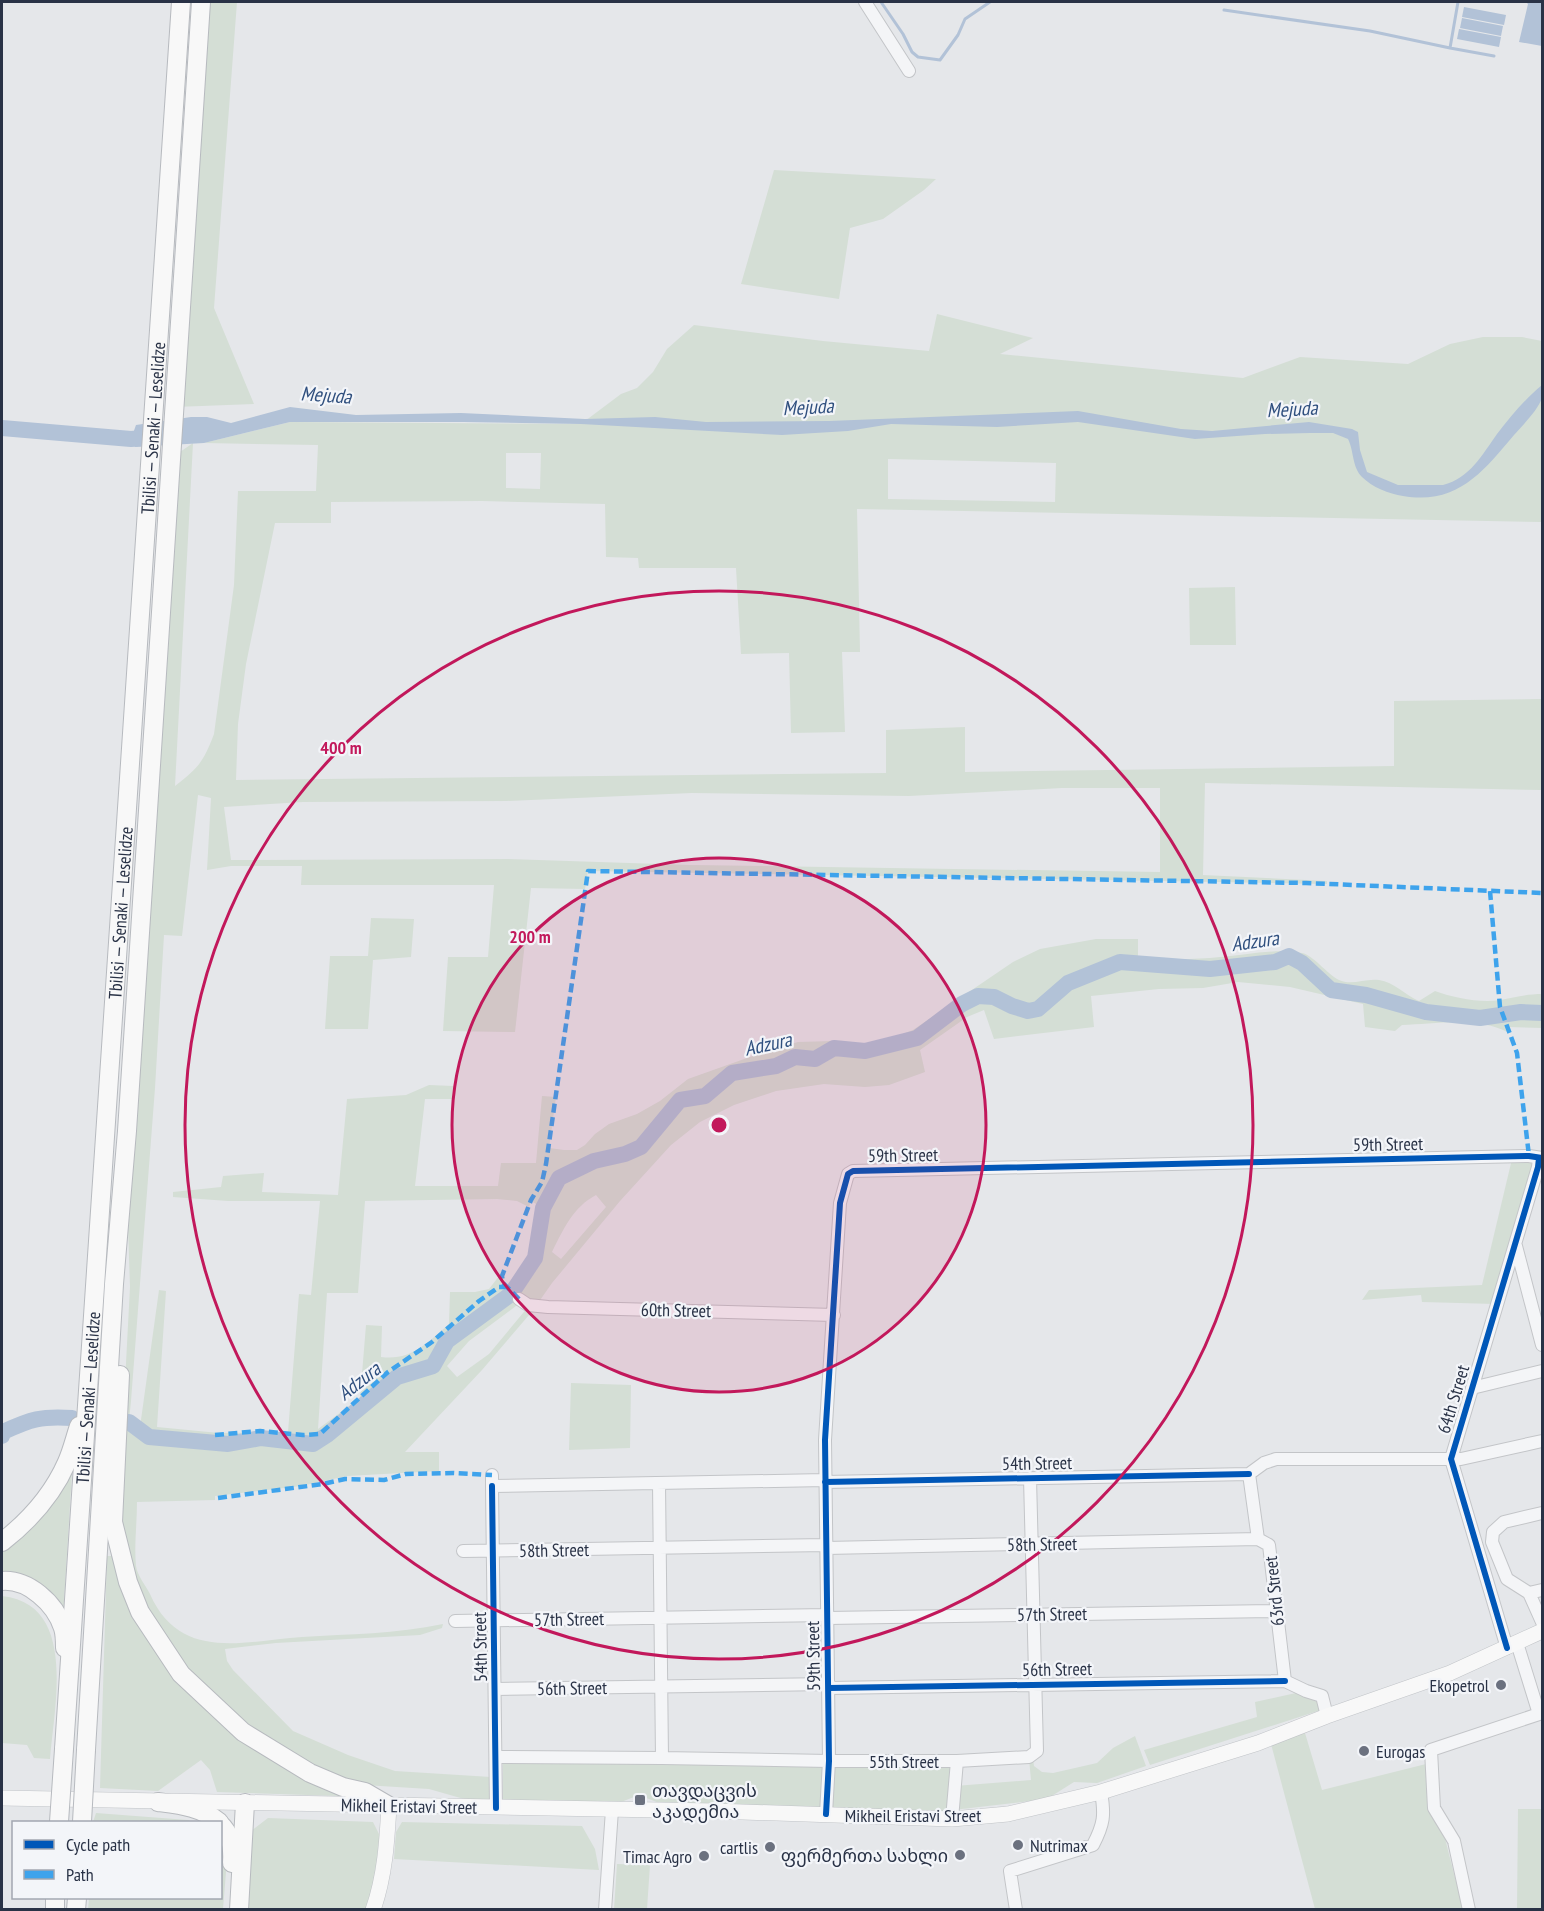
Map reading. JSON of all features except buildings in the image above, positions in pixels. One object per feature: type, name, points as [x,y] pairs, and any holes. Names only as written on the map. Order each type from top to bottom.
[{"type":"highway","name":"Tbilisi — Senaki — Leselidze","points":[[59,1821],[181,2]]},
{"type":"highway","name":"Tbilisi — Senaki — Leselidze","points":[[82,1821],[114,1284],[127,1131],[201,2]]},
{"type":"highway","points":[[114,1284],[123,1317],[113,1522],[128,1582],[140,1611],[181,1674],[243,1732],[310,1773],[343,1787],[365,1792],[389,1806]]},
{"type":"highway","points":[[2,1542],[37,1510],[49,1494],[67,1462],[86,1408]]},
{"type":"highway","points":[[2,1581],[14,1580],[32,1589],[48,1603],[64,1629],[69,1690]]},
{"type":"highway","points":[[158,1802],[195,1808],[210,1814],[218,1821]]},
{"type":"highway","points":[[240,1910],[245,1803]]},
{"type":"highway","points":[[222,1825],[231,1841],[233,1855],[229,1910]]},
{"type":"main road","name":"Mikheil Eristavi Street","points":[[2,1798],[826,1814],[952,1819],[1008,1814],[1101,1792],[1258,1743],[1450,1672],[1542,1631]]},
{"type":"main road","points":[[373,1910],[381,1889],[389,1806]]},
{"type":"street","points":[[865,2],[909,71]]},
{"type":"street","name":"64th Street","points":[[1470,1910],[1454,1841],[1434,1808],[1431,1750],[1539,1714],[1476,1545],[1451,1459],[1516,1246],[1538,1167],[1537,1157]]},
{"type":"street","name":"59th Street","points":[[826,1814],[830,1761],[825,1440],[840,1203],[848,1173],[853,1171],[1537,1157]]},
{"type":"street","points":[[1516,1246],[1542,1345]]},
{"type":"street","name":"60th Street","points":[[519,1299],[528,1305],[548,1307],[834,1315]]},
{"type":"street","points":[[1472,1388],[1542,1371]]},
{"type":"street","points":[[1249,1474],[1264,1463],[1276,1460],[1461,1459],[1542,1441]]},
{"type":"street","name":"54th Street","points":[[496,1808],[492,1481],[659,1483],[1249,1474]]},
{"type":"street","name":"63rd Street","points":[[1249,1474],[1258,1539],[1269,1545],[1285,1681]]},
{"type":"street","name":"55th Street","points":[[496,1757],[957,1761],[1029,1757],[1037,1751],[1030,1478]]},
{"type":"street","points":[[659,1483],[662,1758]]},
{"type":"street","points":[[1542,1513],[1504,1522],[1493,1532],[1492,1542],[1507,1579],[1529,1593],[1542,1622]]},
{"type":"street","name":"58th Street","points":[[463,1551],[1258,1539]]},
{"type":"street","points":[[1476,1545],[1492,1542]]},
{"type":"street","points":[[1529,1593],[1542,1590]]},
{"type":"street","name":"57th Street","points":[[455,1621],[1276,1611]]},
{"type":"street","points":[[1285,1681],[1322,1696],[1327,1716]]},
{"type":"street","name":"56th Street","points":[[495,1689],[1285,1681]]},
{"type":"street","points":[[952,1819],[957,1761]]},
{"type":"street","points":[[1016,1910],[1010,1871],[1093,1845],[1101,1829],[1104,1813],[1101,1792]]},
{"type":"street","points":[[605,1910],[612,1810]]},
{"type":"shaded area","points":[[201,2],[237,2],[214,308],[254,404],[175,407]]},
{"type":"shaded area","points":[[774,170],[936,179],[883,219],[850,228],[839,299],[741,284]]},
{"type":"shaded area","points":[[937,314],[1033,338],[1000,354],[1243,378],[1300,357],[1408,364],[1450,344],[1483,337],[1522,337],[1542,341],[1542,522],[857,509],[860,652],[842,652],[845,732],[791,733],[789,653],[741,654],[736,568],[639,568],[638,558],[606,557],[605,504],[482,501],[331,502],[331,523],[275,523],[246,664],[238,724],[236,780],[886,773],[886,730],[965,727],[965,772],[1394,766],[1394,701],[1541,699],[1542,790],[1205,783],[1203,875],[1327,881],[1327,884],[588,871],[585,889],[531,888],[515,1032],[443,1031],[448,957],[488,957],[494,885],[301,885],[302,866],[231,866],[207,870],[211,798],[198,795],[182,936],[164,935],[155,1088],[131,1401],[129,1421],[123,1420],[130,1287],[127,1196],[180,452],[193,443],[175,786],[199,764],[214,734],[234,585],[238,491],[316,491],[318,445],[204,443],[290,422],[581,424],[621,394],[637,388],[653,372],[667,349],[694,325],[929,351]],"holes":[[[506,453],[541,453],[540,489],[506,488]],[[888,459],[1056,463],[1055,502],[888,499]],[[1062,788],[1160,788],[1160,872],[690,865],[508,859],[231,860],[224,807],[303,802],[507,801],[692,793],[909,796]]]},
{"type":"shaded area","points":[[1235,587],[1236,645],[1190,645],[1189,588]]},
{"type":"shaded area","points":[[371,918],[414,919],[411,957],[373,960],[368,1029],[325,1029],[330,956],[368,956]]},
{"type":"shaded area","points":[[1096,939],[1138,939],[1138,958],[1189,959],[1271,952],[1302,953],[1311,957],[1339,980],[1344,982],[1384,981],[1419,1001],[1435,991],[1459,998],[1484,1001],[1542,994],[1542,1028],[1507,1027],[1509,1033],[1484,1024],[1457,1022],[1402,1025],[1395,1031],[1365,1027],[1363,1004],[1290,987],[1238,982],[1203,988],[1159,989],[1091,996],[1094,1027],[994,1039],[984,1010],[967,1017],[920,1050],[925,1072],[889,1085],[865,1087],[824,1084],[776,1091],[734,1105],[700,1122],[671,1145],[620,1201],[538,1303],[529,1303],[513,1290],[535,1258],[543,1208],[531,1201],[529,1207],[517,1201],[497,1199],[365,1201],[358,1293],[327,1293],[318,1429],[360,1398],[366,1325],[382,1326],[381,1357],[401,1356],[418,1349],[449,1324],[450,1292],[475,1292],[489,1289],[503,1271],[503,1283],[509,1292],[444,1339],[431,1364],[393,1376],[313,1441],[297,1441],[261,1435],[230,1441],[150,1435],[140,1427],[159,1290],[166,1291],[157,1427],[219,1433],[288,1432],[299,1294],[311,1295],[320,1201],[228,1201],[173,1197],[173,1192],[221,1187],[223,1176],[264,1173],[262,1192],[338,1195],[347,1099],[406,1095],[429,1085],[453,1086],[452,1099],[425,1099],[415,1186],[498,1186],[501,1163],[536,1163],[542,1096],[556,1097],[549,1148],[577,1150],[609,1124],[637,1114],[660,1101],[688,1079],[798,1042],[834,1041],[858,1044],[882,1042],[913,1030],[1013,962],[1040,949]],"holes":[[[596,1195],[606,1207],[561,1259],[552,1252],[570,1220],[588,1200]]]},
{"type":"shaded area","points":[[1512,1159],[1523,1159],[1535,1165],[1495,1304],[1422,1302],[1421,1295],[1362,1300],[1369,1290],[1482,1285]]},
{"type":"shaded area","points":[[512,1294],[522,1304],[469,1341],[447,1366],[457,1377],[489,1354],[528,1307],[535,1308],[482,1370],[405,1452],[439,1452],[439,1471],[347,1476],[301,1486],[215,1496],[215,1500],[137,1502],[135,1551],[138,1573],[163,1616],[178,1630],[196,1639],[236,1643],[390,1632],[443,1624],[442,1628],[420,1635],[276,1643],[225,1649],[227,1661],[233,1670],[293,1731],[348,1755],[395,1771],[491,1777],[491,1799],[464,1799],[429,1789],[348,1784],[260,1736],[215,1699],[177,1658],[142,1603],[118,1517],[123,1423],[129,1424],[149,1438],[229,1446],[262,1441],[298,1447],[314,1447],[400,1379],[434,1369],[450,1342]]},
{"type":"shaded area","points":[[571,1383],[631,1385],[630,1448],[569,1450]]},
{"type":"shaded area","points":[[72,1473],[63,1618],[2,1578],[2,1549],[43,1516]]},
{"type":"shaded area","points":[[107,1556],[115,1556],[126,1589],[245,1743],[281,1766],[288,1767],[339,1791],[339,1796],[217,1792],[210,1770],[201,1760],[158,1791],[100,1788]]},
{"type":"shaded area","points":[[2,1596],[26,1603],[42,1618],[52,1637],[57,1687],[50,1759],[34,1758],[27,1745],[2,1743]]},
{"type":"shaded area","points":[[1296,1693],[1318,1702],[1321,1710],[1150,1765],[1144,1750],[1257,1717],[1255,1702]]},
{"type":"shaded area","points":[[1305,1733],[1322,1790],[1426,1764],[1463,1909],[1315,1909],[1271,1744]]},
{"type":"shaded area","points":[[1135,1736],[1146,1766],[1097,1783],[1074,1782],[1047,1799],[953,1810],[955,1786],[1031,1780],[1029,1759],[1033,1759],[1034,1766],[1042,1772],[1053,1773],[1097,1763],[1113,1748]]},
{"type":"shaded area","points":[[826,1760],[822,1810],[664,1805],[639,1795],[616,1804],[503,1801],[503,1761]]},
{"type":"shaded area","points":[[833,1765],[953,1765],[951,1811],[832,1810]]},
{"type":"shaded area","points":[[1518,1809],[1542,1809],[1542,1909],[1517,1909]]},
{"type":"shaded area","points":[[96,1813],[190,1821],[93,1821]]},
{"type":"shaded area","points":[[268,1818],[373,1822],[380,1836],[381,1858],[366,1909],[245,1910],[251,1831]]},
{"type":"shaded area","points":[[402,1822],[582,1826],[595,1849],[599,1870],[394,1859],[396,1832]]},
{"type":"shaded area","points":[[222,1840],[227,1860],[223,1909],[88,1910],[89,1899],[222,1899]]},
{"type":"shaded area","points":[[617,1864],[650,1865],[647,1909],[614,1909]]},
{"type":"water","points":[[1526,2],[1542,2],[1542,46],[1519,42],[1528,4]]},
{"type":"water","points":[[1464,7],[1506,15],[1504,25],[1462,17]]},
{"type":"water","points":[[1462,18],[1503,26],[1501,36],[1460,28]]},
{"type":"water","points":[[1459,29],[1501,37],[1499,47],[1457,39]]},
{"type":"water","points":[[1542,385],[1540,403],[1491,462],[1467,483],[1453,491],[1422,498],[1392,494],[1366,481],[1356,469],[1348,439],[1333,433],[1265,434],[1195,439],[1078,422],[997,427],[891,424],[848,431],[782,435],[581,424],[290,422],[204,443],[135,447],[131,439],[136,425],[191,417],[207,417],[231,423],[290,407],[356,415],[461,413],[585,419],[655,417],[706,422],[829,421],[1078,411],[1181,429],[1212,431],[1309,422],[1352,429],[1358,432],[1360,450],[1367,472],[1398,485],[1443,485],[1461,477],[1468,471],[1513,414]]},
{"type":"waterway","points":[[881,2],[903,34],[912,52],[918,57],[940,60],[958,35],[965,19],[990,2]]},
{"type":"waterway","points":[[1458,2],[1450,48],[1494,56]]},
{"type":"waterway","points":[[1224,10],[1370,31],[1450,48]]},
{"type":"waterway","name":"Mejuda","points":[[2,428],[131,439],[153,437]]},
{"type":"waterway","name":"Adzura","points":[[129,1422],[149,1437],[228,1444],[261,1438],[313,1444],[397,1377],[433,1366],[447,1341],[511,1294],[535,1258],[543,1208],[559,1178],[594,1161],[625,1154],[641,1147],[680,1100],[705,1096],[732,1073],[776,1066],[795,1057],[815,1059],[834,1048],[865,1051],[917,1038],[962,1004],[978,996],[994,997],[1028,1011],[1038,1009],[1068,983],[1120,962],[1210,969],[1275,962],[1289,956],[1302,963],[1331,990],[1366,995],[1426,1012],[1480,1018],[1521,1012],[1542,1013]]},
{"type":"waterway","name":"Adzura","points":[[2,1436],[3,1432],[36,1419],[72,1418]]},
{"type":"marked path","points":[[519,1299],[503,1283],[502,1276],[531,1200],[542,1182],[546,1164],[588,871],[1306,883],[1542,893]]},
{"type":"marked path","points":[[1490,891],[1500,1007],[1517,1053],[1529,1156]]},
{"type":"marked path","points":[[215,1435],[260,1431],[303,1435],[320,1434],[388,1372],[432,1342],[479,1301],[499,1287],[507,1287]]},
{"type":"marked path","points":[[218,1498],[345,1479],[384,1480],[406,1474],[492,1475]]},
{"type":"cycle path","points":[[826,1814],[829,1761],[825,1440],[840,1203],[848,1174],[853,1171],[1529,1156],[1542,1158]]},
{"type":"cycle path","points":[[1507,1648],[1451,1459],[1539,1158]]},
{"type":"cycle path","points":[[825,1482],[1249,1474]]},
{"type":"cycle path","points":[[492,1486],[496,1808]]},
{"type":"cycle path","points":[[829,1688],[1285,1681]]},
{"type":"place","name":"Ekopetrol","points":[[1501,1685]]},
{"type":"place","name":"Eurogas","points":[[1364,1751]]},
{"type":"place","name":"თავდაცვის აკადემია","points":[[640,1800]]},
{"type":"place","name":"Nutrimax","points":[[1018,1845]]},
{"type":"place","name":"cartlis","points":[[770,1847]]},
{"type":"place","name":"ფერმერთა სახლი","points":[[960,1855]]},
{"type":"place","name":"Timac Agro","points":[[704,1856]]}]
